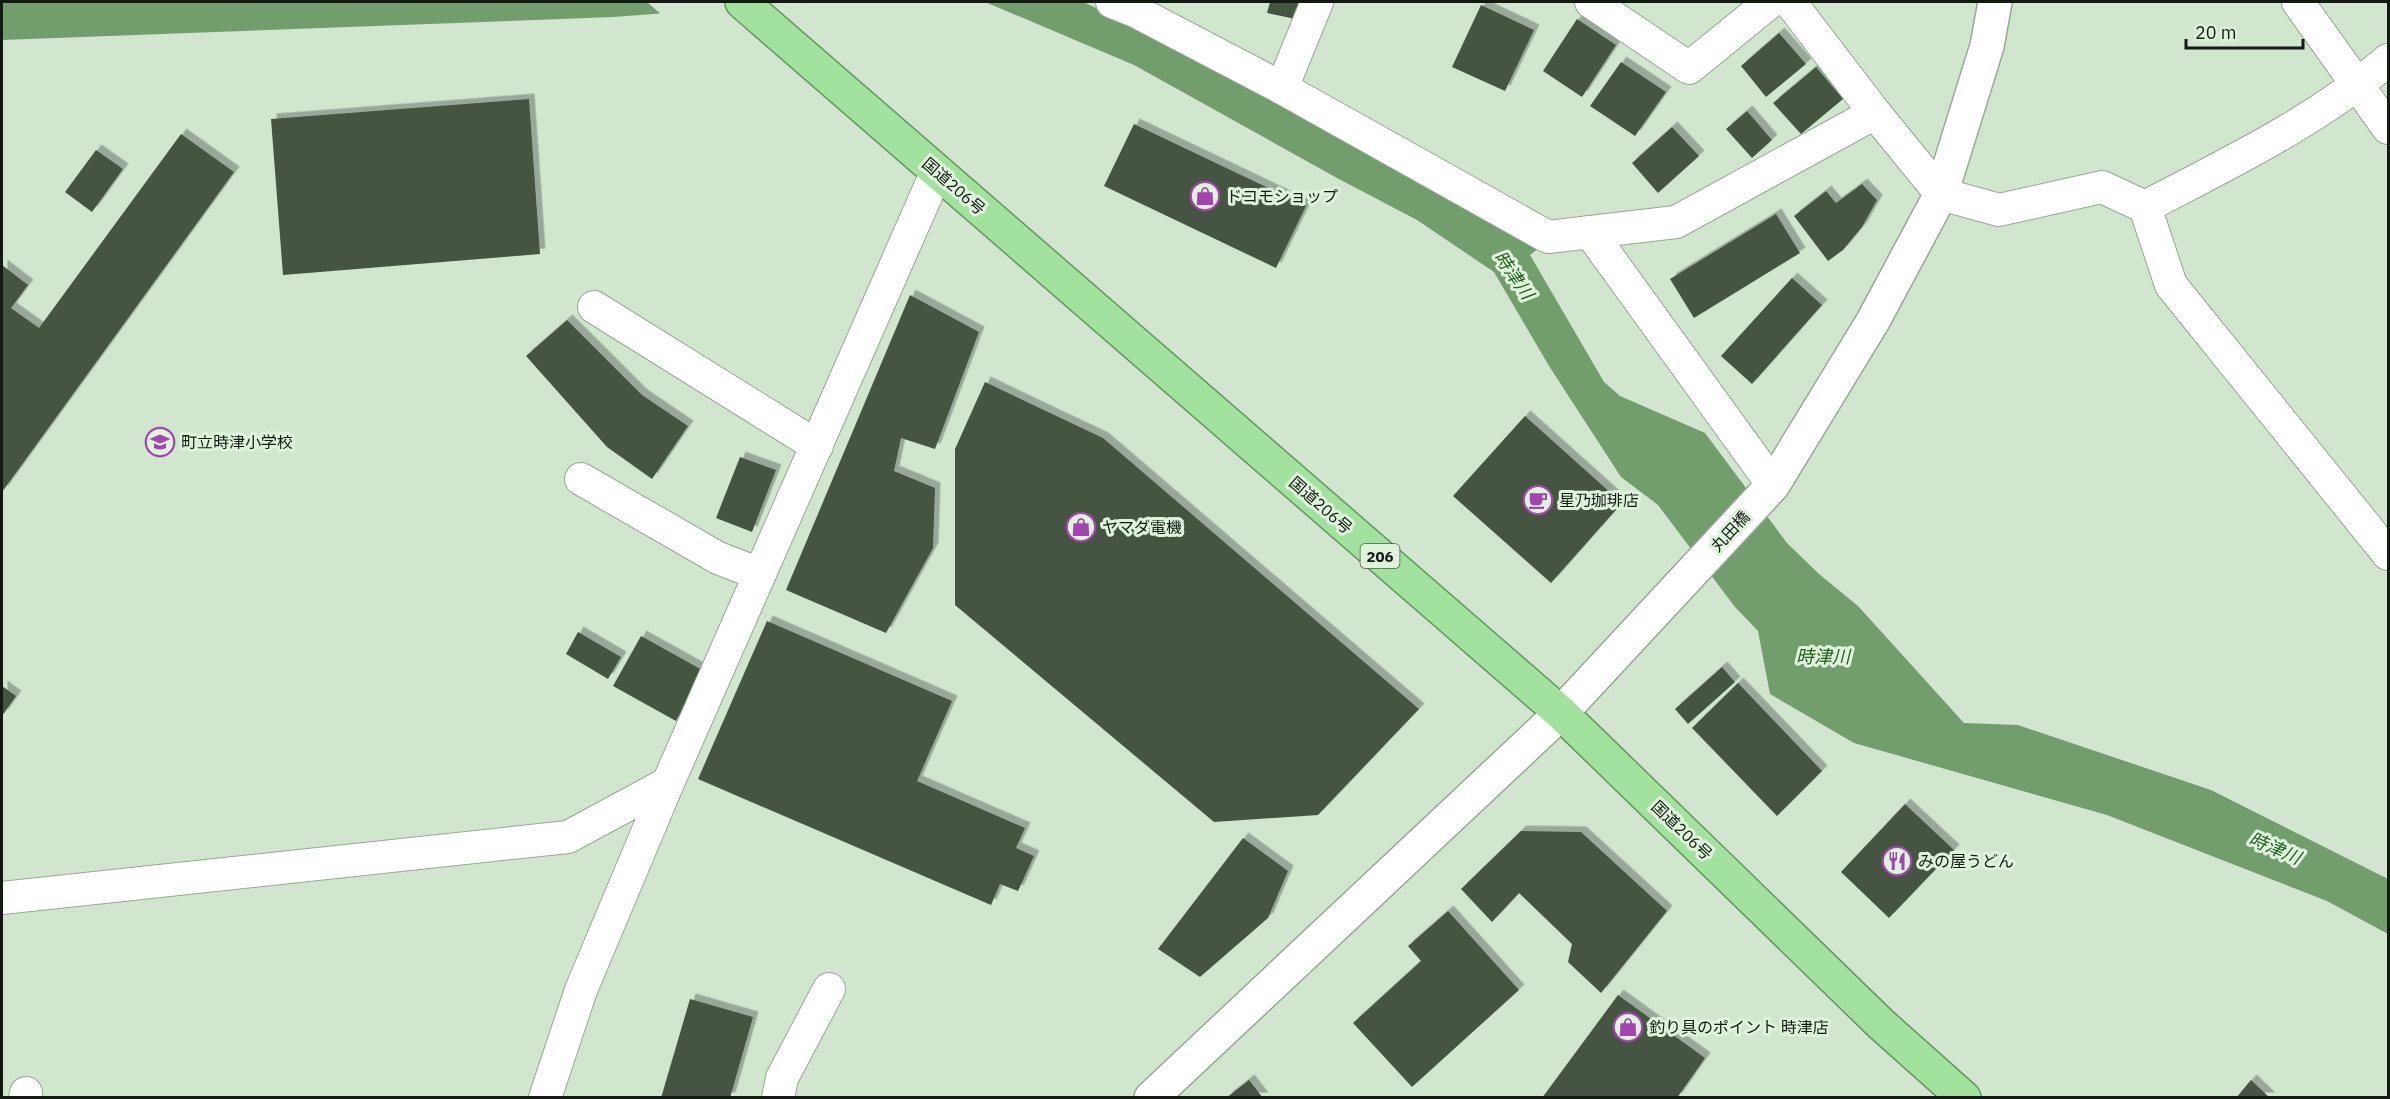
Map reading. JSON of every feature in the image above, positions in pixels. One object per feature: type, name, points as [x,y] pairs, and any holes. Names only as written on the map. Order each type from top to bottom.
[{"type":"highway","name":"国道206号","points":[[742,2],[1561,713],[1881,1024],[1964,1098]]},
{"type":"street","points":[[1112,2],[1137,12],[1282,88],[1548,237],[1676,222],[1875,113]]},
{"type":"street","points":[[1282,88],[1317,2]]},
{"type":"street","points":[[1591,2],[1689,69],[1770,2]]},
{"type":"street","points":[[1790,2],[1875,113],[1941,194],[1999,210],[2102,187],[2145,207],[2171,285],[2388,554]]},
{"type":"street","name":"丸田橋","points":[[1151,1098],[1561,713],[1773,485],[1873,321],[1941,194],[1986,46],[1995,2]]},
{"type":"street","points":[[2298,2],[2388,128]]},
{"type":"street","points":[[2145,207],[2249,152],[2358,86],[2388,60]]},
{"type":"street","points":[[545,1098],[581,990],[668,783],[937,171]]},
{"type":"street","points":[[1590,232],[1773,485]]},
{"type":"street","points":[[594,307],[817,446]]},
{"type":"street","points":[[581,479],[718,558],[760,574]]},
{"type":"street","points":[[2,898],[568,837],[668,783]]},
{"type":"street","points":[[778,1098],[782,1078],[828,989]]},
{"type":"water","points":[[2,2],[814,2],[613,17],[2,40]]},
{"type":"water","name":"時津川","points":[[985,2],[1083,2],[1181,46],[1545,243],[1530,255],[1604,382],[1620,396],[1705,433],[1787,543],[1819,574],[1858,606],[1964,723],[2018,725],[2211,790],[2388,879],[2388,934],[2327,901],[2107,815],[1854,743],[1770,694],[1758,631],[1735,607],[1658,505],[1621,477],[1549,366],[1494,272],[1417,220],[1134,65]]},
{"type":"pier","points":[[647,2],[817,2],[663,16]]},
{"type":"building","points":[[1270,2],[1309,2],[1305,21],[1267,13]]},
{"type":"building","points":[[1481,5],[1534,30],[1505,91],[1452,67]]},
{"type":"building","points":[[1577,19],[1616,45],[1582,97],[1543,71]]},
{"type":"building","points":[[1779,33],[1806,64],[1766,97],[1741,66]]},
{"type":"building","points":[[1621,62],[1666,92],[1635,136],[1590,106]]},
{"type":"building","points":[[1816,67],[1843,99],[1801,134],[1773,103]]},
{"type":"building","points":[[529,99],[540,254],[283,275],[271,119]]},
{"type":"building","points":[[1747,111],[1772,140],[1752,158],[1726,129]]},
{"type":"building","name":"ドコモショップ","points":[[1134,124],[1306,206],[1276,268],[1104,186]]},
{"type":"building","points":[[1672,127],[1699,156],[1658,193],[1632,163]]},
{"type":"building","points":[[181,134],[234,172],[2,492],[2,265],[28,285],[11,308],[39,328]]},
{"type":"building","points":[[96,150],[123,169],[92,212],[65,192]]},
{"type":"building","points":[[1862,184],[1877,200],[1862,227],[1843,250],[1828,261],[1794,216],[1826,191],[1836,203]]},
{"type":"building","points":[[1776,214],[1800,253],[1694,318],[1670,279]]},
{"type":"building","points":[[1792,278],[1822,305],[1752,384],[1721,356]]},
{"type":"building","points":[[910,295],[979,332],[935,449],[901,438],[894,471],[935,488],[933,548],[886,633],[786,590]]},
{"type":"building","points":[[567,320],[642,395],[688,426],[652,479],[607,447],[526,356]]},
{"type":"building","name":"ヤマダ電機","points":[[985,382],[1103,438],[1419,709],[1318,815],[1214,822],[955,605],[955,449]]},
{"type":"building","name":"星乃珈琲店","points":[[1525,416],[1622,503],[1551,583],[1453,496]]},
{"type":"building","points":[[740,457],[776,470],[752,532],[716,518]]},
{"type":"building","points":[[767,621],[952,701],[917,781],[1025,828],[1016,848],[1034,856],[1018,891],[1000,884],[991,905],[698,779]]},
{"type":"building","points":[[578,632],[621,657],[608,679],[566,654]]},
{"type":"building","points":[[641,636],[704,671],[676,721],[613,686]]},
{"type":"building","points":[[1722,667],[1735,682],[1688,724],[1675,709]]},
{"type":"building","points":[[1738,683],[1822,771],[1777,816],[1692,728]]},
{"type":"building","points":[[2,686],[16,696],[2,716]]},
{"type":"building","name":"みの屋うどん","points":[[1905,804],[1954,850],[1889,918],[1841,872]]},
{"type":"building","points":[[1521,831],[1581,832],[1667,911],[1601,993],[1568,962],[1572,944],[1519,893],[1492,922],[1461,889]]},
{"type":"building","points":[[1243,838],[1288,871],[1268,918],[1200,977],[1158,949]]},
{"type":"building","points":[[1448,911],[1519,990],[1412,1087],[1353,1023],[1421,961],[1408,946]]},
{"type":"building","name":"釣り具のポイント 時津店","points":[[1618,995],[1705,1058],[1677,1098],[1542,1098]]},
{"type":"building","points":[[690,999],[753,1017],[730,1098],[661,1098]]},
{"type":"building","points":[[1249,1080],[1263,1098],[1226,1098]]},
{"type":"building","points":[[2251,1080],[2270,1098],[2236,1098]]},
{"type":"place","name":"ドコモショップ","points":[[1205,196]]},
{"type":"place","name":"町立時津小学校","points":[[160,442]]},
{"type":"place","name":"星乃珈琲店","points":[[1538,500]]},
{"type":"place","name":"ヤマダ電機","points":[[1081,527]]},
{"type":"place","name":"みの屋うどん","points":[[1897,861]]},
{"type":"place","name":"釣り具のポイント 時津店","points":[[1628,1027]]}]
